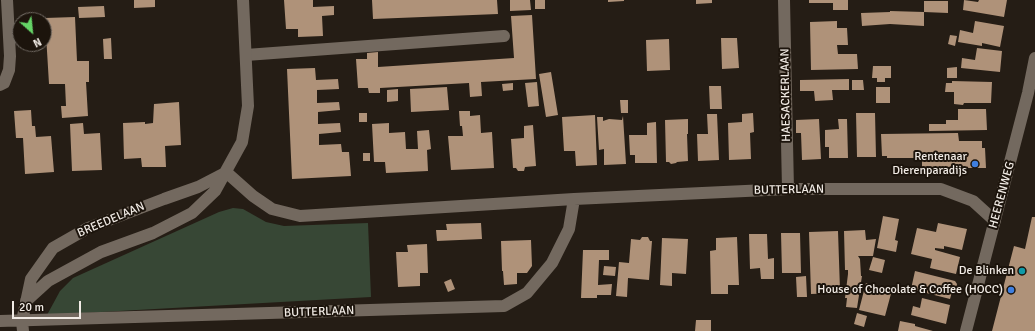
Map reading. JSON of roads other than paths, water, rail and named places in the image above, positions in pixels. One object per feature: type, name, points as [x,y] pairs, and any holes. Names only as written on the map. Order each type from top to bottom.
[{"type":"street","points":[[0,85],[4,83],[9,70],[7,0]]},
{"type":"street","points":[[26,301],[48,281],[101,252],[153,233],[192,213],[215,191],[242,142],[248,106],[243,0]]},
{"type":"street","name":"HAESACKERLAAN","points":[[784,0],[788,189]]},
{"type":"street","points":[[246,55],[504,36]]},
{"type":"street","name":"HEERENWEG","points":[[966,331],[1028,92],[1035,58]]},
{"type":"street","name":"BUTTERLAAN","points":[[226,172],[253,196],[272,209],[300,216],[574,199],[788,189],[941,189],[973,201],[995,221]]},
{"type":"street","name":"BREEDELAAN","points":[[23,326],[26,301],[31,279],[53,248],[88,228],[164,198],[198,187],[226,172]]},
{"type":"street","name":"BUTTERLAAN","points":[[0,321],[23,326],[504,306],[527,292],[552,263],[569,229],[574,199]]},
{"type":"place","name":"Rentenaar Dierenparadijs","points":[[975,164]]},
{"type":"place","name":"De Blinken","points":[[1022,271]]},
{"type":"place","name":"House of Chocolate & Coffee (HOCC)","points":[[1011,290]]}]
